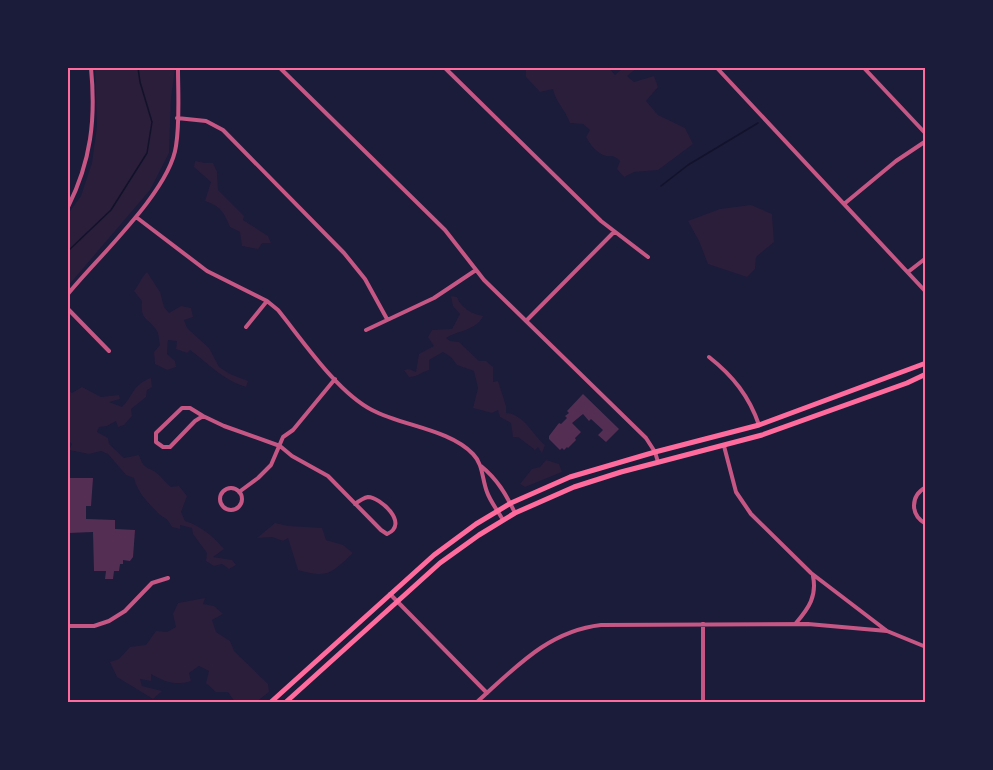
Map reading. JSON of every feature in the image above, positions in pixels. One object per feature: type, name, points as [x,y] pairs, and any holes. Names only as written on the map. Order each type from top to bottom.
[{"type":"main road","points":[[271,702],[434,555],[511,503],[570,477],[759,425],[926,363]]},
{"type":"main road","points":[[286,702],[440,563],[516,513],[574,487],[803,422],[926,374]]},
{"type":"street","points":[[68,207],[80,182],[92,134],[91,68]]},
{"type":"street","points":[[68,294],[136,217],[154,193],[172,161],[176,147],[178,68]]},
{"type":"street","points":[[280,68],[445,230],[476,270],[646,438],[658,462]]},
{"type":"street","points":[[445,68],[587,208],[614,232],[648,257]]},
{"type":"street","points":[[717,68],[926,292]]},
{"type":"street","points":[[864,68],[926,134]]},
{"type":"street","points":[[177,118],[206,121],[223,130],[344,253],[365,279],[387,319]]},
{"type":"street","points":[[844,204],[896,161],[926,141]]},
{"type":"street","points":[[136,217],[207,271],[267,301],[278,310],[335,379],[353,397],[371,410],[461,444],[473,454],[480,466],[487,494],[503,520]]},
{"type":"street","points":[[526,321],[614,232]]},
{"type":"street","points":[[908,272],[926,258]]},
{"type":"street","points":[[366,330],[434,298],[476,270]]},
{"type":"street","points":[[246,327],[267,301]]},
{"type":"street","points":[[68,309],[109,351]]},
{"type":"street","points":[[709,357],[740,386],[759,425]]},
{"type":"street","points":[[239,492],[271,465],[283,437],[293,430],[335,379]]},
{"type":"street","points":[[203,416],[195,421],[170,447],[163,447],[156,442],[156,433],[182,408],[190,408],[203,416],[280,446],[292,456],[328,476],[355,504],[381,530],[387,534],[393,532],[397,525],[396,519],[377,499],[369,497],[355,504]]},
{"type":"street","points":[[724,446],[736,492],[751,514],[813,575],[887,631],[926,647]]},
{"type":"street","points":[[480,466],[500,485],[516,513]]},
{"type":"street","points":[[926,487],[917,494],[913,506],[918,517],[926,524]]},
{"type":"street","points":[[234,488],[239,492],[242,499],[236,508],[229,509],[223,506],[220,500],[224,490],[234,488]]},
{"type":"street","points":[[795,624],[812,601],[815,587],[813,575]]},
{"type":"street","points":[[68,626],[94,626],[109,621],[125,611],[152,583],[168,578]]},
{"type":"street","points":[[390,594],[488,693]]},
{"type":"street","points":[[703,624],[703,702]]},
{"type":"street","points":[[477,702],[546,643],[580,627],[795,624],[887,631]]},
{"type":"shaded area","points":[[95,68],[175,68],[171,98],[169,153],[150,190],[68,286],[68,214],[81,196],[92,163],[97,126]]},
{"type":"shaded area","points":[[526,68],[609,68],[615,75],[623,68],[637,68],[627,76],[634,82],[654,76],[658,87],[646,101],[658,115],[685,128],[693,144],[658,170],[634,172],[624,177],[617,169],[620,161],[613,156],[603,155],[595,149],[586,137],[590,130],[583,124],[570,123],[553,89],[540,92],[526,77]]},
{"type":"shaded area","points":[[195,161],[213,163],[217,172],[218,190],[244,216],[243,220],[268,236],[271,243],[262,243],[258,249],[242,246],[240,232],[230,227],[218,207],[205,201],[211,182],[194,167]]},
{"type":"shaded area","points":[[751,205],[772,214],[774,242],[756,257],[755,269],[747,277],[708,264],[688,221],[720,209]]},
{"type":"shaded area","points":[[147,272],[160,292],[164,307],[169,313],[181,306],[191,308],[193,317],[184,320],[187,328],[209,348],[219,367],[248,381],[246,387],[223,376],[190,350],[187,353],[176,349],[177,341],[168,340],[167,354],[175,361],[176,367],[167,370],[155,364],[154,352],[160,345],[158,334],[143,316],[142,301],[134,291]]},
{"type":"shaded area","points":[[451,296],[457,297],[467,310],[483,316],[472,327],[446,338],[459,342],[479,361],[486,361],[493,367],[493,382],[498,381],[506,413],[518,417],[545,445],[542,453],[538,447],[535,450],[518,437],[513,437],[511,423],[500,417],[498,410],[492,413],[473,408],[478,388],[474,371],[457,365],[443,352],[429,360],[429,370],[409,377],[404,370],[409,369],[416,372],[419,354],[434,346],[428,337],[432,330],[452,329],[460,314],[453,306]]},
{"type":"shaded area","points":[[151,378],[152,387],[147,390],[146,397],[131,409],[132,416],[124,425],[118,427],[116,421],[99,427],[97,432],[108,438],[109,444],[124,458],[139,455],[145,466],[157,473],[171,487],[179,486],[187,496],[181,512],[185,521],[201,529],[220,544],[224,549],[213,557],[232,560],[236,565],[229,569],[222,564],[214,566],[206,561],[207,553],[193,534],[192,528],[180,525],[180,529],[172,527],[144,498],[134,478],[126,475],[108,454],[101,451],[89,454],[69,450],[72,444],[68,440],[68,390],[72,393],[82,387],[101,397],[119,395],[120,399],[109,402],[122,407],[140,384]]},
{"type":"shaded area","points":[[546,460],[559,464],[562,472],[525,487],[520,484],[532,469],[540,467]]},
{"type":"shaded area","points":[[275,523],[322,528],[326,540],[343,545],[353,553],[334,570],[323,574],[298,570],[288,538],[283,541],[272,537],[257,538]]},
{"type":"shaded area","points":[[205,598],[203,604],[214,606],[223,614],[212,620],[216,632],[230,641],[234,651],[268,684],[269,692],[256,702],[235,702],[228,692],[216,692],[206,683],[209,671],[199,666],[189,673],[191,681],[170,682],[151,674],[151,681],[140,679],[142,686],[162,691],[153,699],[117,677],[110,662],[119,659],[130,647],[146,645],[156,631],[167,632],[176,627],[173,614],[178,603]]},
{"type":"building","points":[[583,394],[619,429],[606,442],[598,435],[603,430],[583,414],[572,423],[581,432],[575,438],[576,440],[568,448],[560,450],[549,439],[549,436],[559,423],[561,424],[567,418],[565,416],[569,413],[567,411]]},
{"type":"building","points":[[68,478],[93,478],[91,506],[86,506],[86,519],[115,520],[115,529],[135,530],[133,557],[130,561],[123,560],[119,571],[114,571],[113,579],[105,579],[106,571],[94,571],[93,532],[68,533]]},
{"type":"waterway","points":[[68,251],[111,210],[147,153],[152,122],[138,68]]},
{"type":"waterway","points":[[661,186],[688,165],[758,123]]}]
